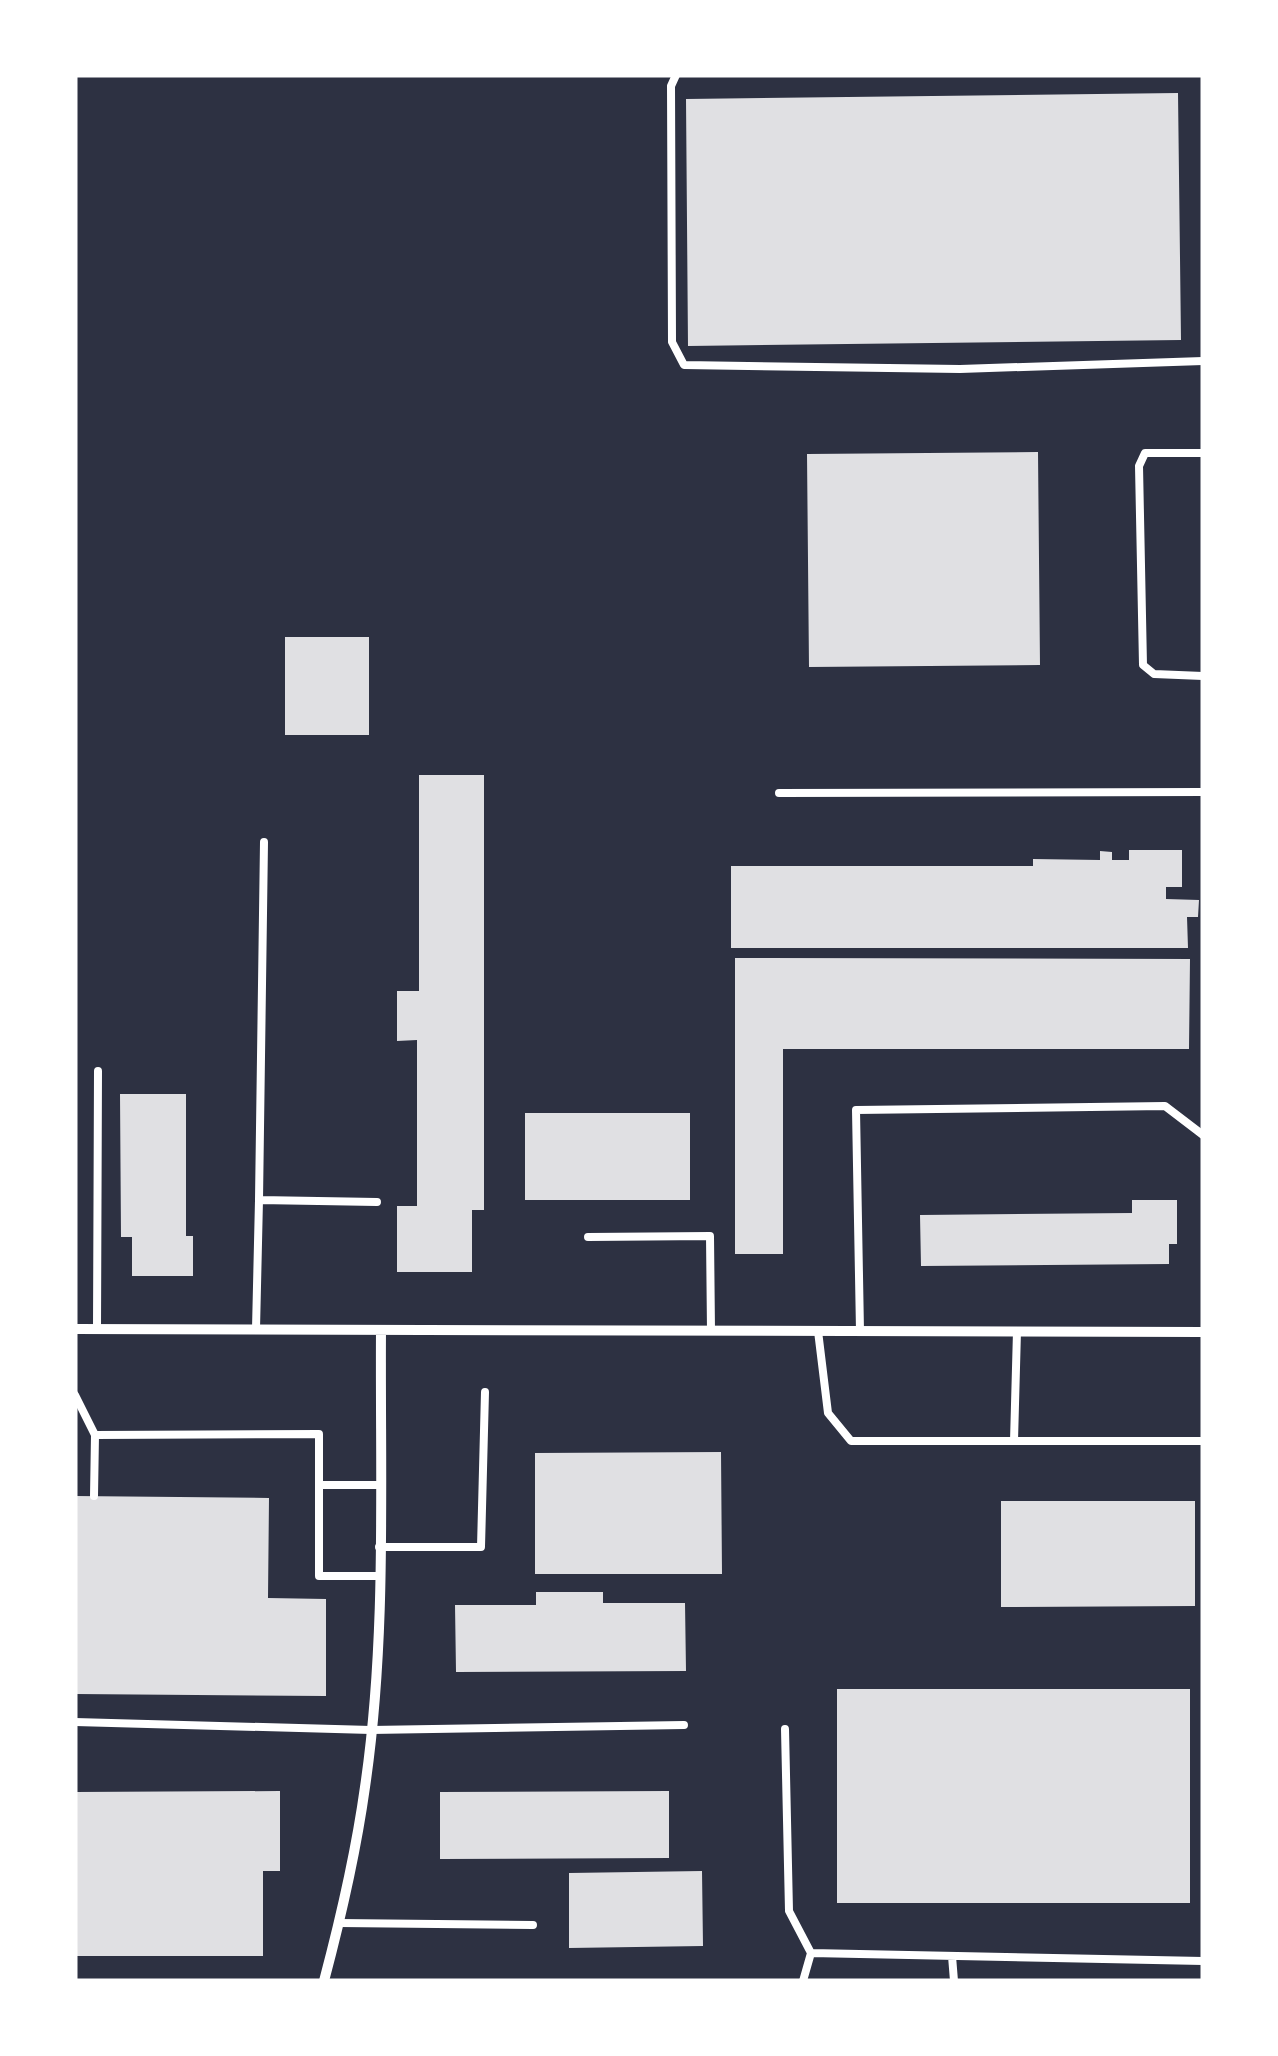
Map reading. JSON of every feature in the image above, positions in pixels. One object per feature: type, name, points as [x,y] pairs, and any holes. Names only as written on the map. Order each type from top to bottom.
[{"type":"street","points":[[75,1329],[1203,1332]]},
{"type":"street","points":[[324,1981],[366,1788],[376,1682],[380,1330]]},
{"type":"lane","points":[[676,75],[671,86],[672,342],[684,365],[960,369],[1203,361]]},
{"type":"lane","points":[[1203,453],[1145,454],[1139,466],[1143,665],[1154,674],[1203,676]]},
{"type":"lane","points":[[779,793],[1203,792]]},
{"type":"lane","points":[[256,1330],[264,842]]},
{"type":"lane","points":[[98,1072],[98,1329]]},
{"type":"lane","points":[[860,1331],[856,1110],[1165,1106],[1203,1135]]},
{"type":"lane","points":[[259,1200],[376,1202]]},
{"type":"lane","points":[[588,1236],[710,1236],[711,1331]]},
{"type":"lane","points":[[818,1331],[828,1413],[851,1441],[1203,1441]]},
{"type":"lane","points":[[1014,1441],[1017,1332]]},
{"type":"lane","points":[[379,1547],[481,1548],[484,1392]]},
{"type":"lane","points":[[75,1396],[94,1434],[94,1496]]},
{"type":"lane","points":[[94,1434],[319,1434],[320,1576],[379,1576]]},
{"type":"lane","points":[[319,1485],[380,1485]]},
{"type":"lane","points":[[75,1722],[371,1730],[684,1725]]},
{"type":"lane","points":[[785,1729],[789,1911],[812,1953],[802,1981]]},
{"type":"lane","points":[[339,1923],[533,1925]]},
{"type":"lane","points":[[812,1953],[1203,1961]]},
{"type":"lane","points":[[952,1956],[954,1981]]},
{"type":"building","points":[[1178,93],[1181,340],[688,346],[686,99]]},
{"type":"building","points":[[1038,452],[1040,665],[809,667],[807,454]]},
{"type":"building","points":[[285,637],[369,637],[369,735],[285,735]]},
{"type":"building","points":[[419,775],[484,775],[484,1210],[472,1210],[472,1272],[397,1272],[397,1206],[417,1206],[417,1040],[397,1041],[397,991],[419,991]]},
{"type":"building","points":[[1129,850],[1182,850],[1182,887],[1166,887],[1166,899],[1199,900],[1198,917],[1187,917],[1188,948],[731,948],[731,866],[1033,866],[1033,859],[1100,860],[1100,851],[1112,852],[1112,860],[1129,860]]},
{"type":"building","points":[[735,958],[1190,959],[1189,1049],[783,1049],[783,1254],[735,1254]]},
{"type":"building","points":[[120,1094],[186,1094],[186,1236],[193,1236],[193,1276],[132,1276],[132,1237],[121,1237]]},
{"type":"building","points":[[525,1113],[690,1113],[690,1200],[525,1200]]},
{"type":"building","points":[[1132,1200],[1177,1200],[1177,1244],[1169,1244],[1169,1264],[921,1266],[920,1215],[1132,1213]]},
{"type":"building","points":[[721,1452],[722,1574],[535,1574],[535,1453]]},
{"type":"building","points":[[75,1496],[269,1498],[268,1598],[326,1599],[326,1696],[75,1694]]},
{"type":"building","points":[[1001,1501],[1195,1501],[1195,1606],[1001,1607]]},
{"type":"building","points":[[536,1592],[603,1592],[603,1603],[685,1603],[686,1671],[456,1672],[455,1605],[536,1605]]},
{"type":"building","points":[[837,1689],[1190,1689],[1190,1903],[837,1903]]},
{"type":"building","points":[[280,1791],[280,1871],[263,1871],[263,1956],[75,1956],[75,1792]]},
{"type":"building","points":[[669,1791],[669,1858],[440,1859],[440,1792]]},
{"type":"building","points":[[702,1871],[703,1946],[569,1948],[569,1873]]}]
